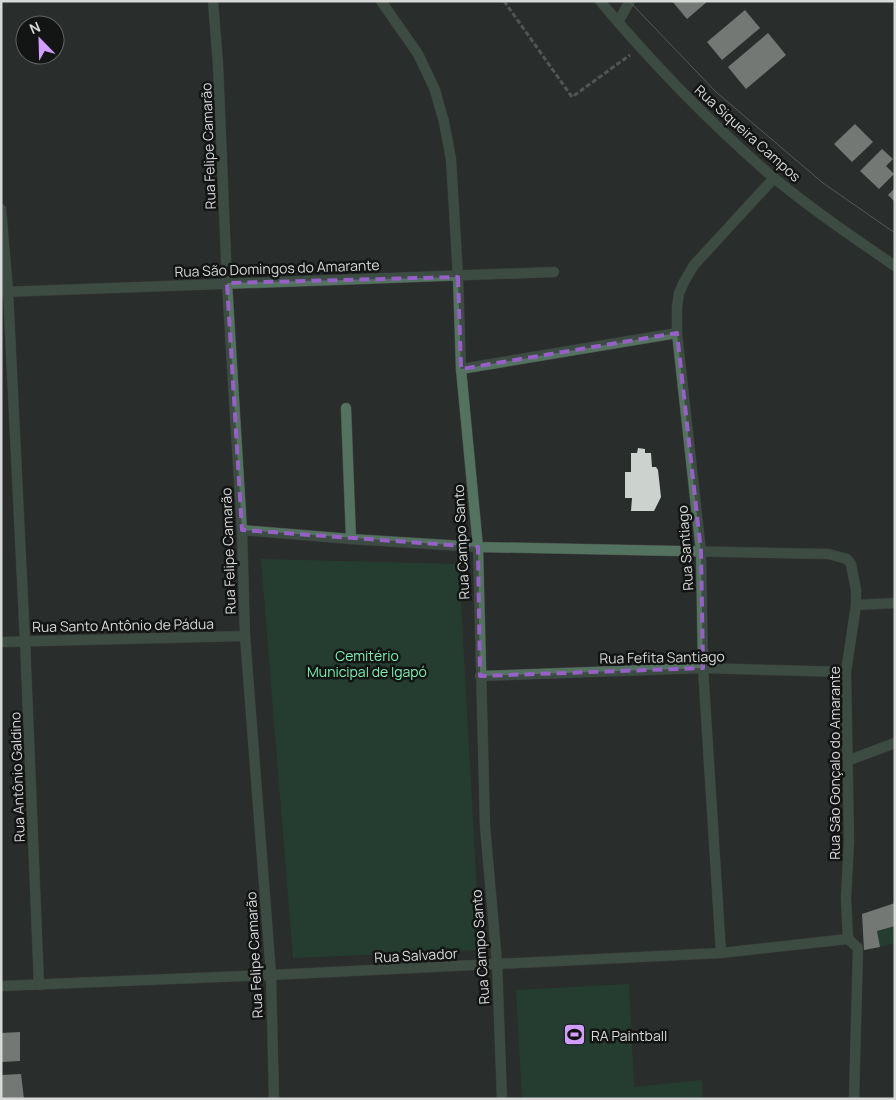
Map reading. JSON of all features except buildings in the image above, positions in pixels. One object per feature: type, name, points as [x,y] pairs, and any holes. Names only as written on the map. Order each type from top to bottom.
[{"type":"street","name":"Rua Felipe Camarão","points":[[213,1],[242,530],[245,636],[271,975],[274,1099]]},
{"type":"street","name":"Rua Campo Santo","points":[[381,1],[418,54],[435,90],[451,159],[461,369],[478,547],[485,826],[497,963],[502,1099]]},
{"type":"street","name":"Rua Siqueira Campos","points":[[600,1],[678,89],[774,178],[840,228],[895,266]]},
{"type":"street","points":[[618,22],[630,1]]},
{"type":"street","name":"Rua Santiago","points":[[721,952],[703,668],[701,552],[677,333],[677,307],[678,293],[694,265],[774,178]]},
{"type":"street","name":"Rua Antônio Galdino","points":[[1,209],[4,292],[25,641],[39,985]]},
{"type":"street","name":"Rua São Domingos do Amarante","points":[[4,292],[227,283],[458,277],[554,272]]},
{"type":"street","points":[[461,369],[677,333]]},
{"type":"street","points":[[346,408],[351,539]]},
{"type":"street","points":[[242,530],[478,547],[701,552]]},
{"type":"street","name":"Rua São Gonçalo do Amarante","points":[[701,552],[828,554],[847,559],[851,564],[856,590],[856,605],[846,672],[849,841],[846,898],[848,939]]},
{"type":"street","points":[[856,605],[895,603]]},
{"type":"street","name":"Rua Santo Antônio de Pádua","points":[[1,642],[245,636]]},
{"type":"street","name":"Rua Fefita Santiago","points":[[480,676],[703,668],[846,672]]},
{"type":"street","points":[[847,761],[895,743]]},
{"type":"street","points":[[848,939],[858,948],[854,1099]]},
{"type":"street","name":"Rua Salvador","points":[[1,986],[470,966],[721,952],[848,939]]},
{"type":"path","points":[[504,1],[572,97],[640,47]]},
{"type":"highlighted area","points":[[458,277],[461,369],[677,333],[701,552],[703,668],[480,676],[478,547],[242,530],[227,283]]},
{"type":"green space","name":"Cemitério Municipal de Igapó","points":[[261,559],[459,564],[480,950],[293,958]]},
{"type":"green space","points":[[895,926],[895,943],[880,947],[877,931]]},
{"type":"green space","name":"RA Paintball","points":[[629,984],[634,1087],[702,1080],[703,1099],[522,1099],[516,990]]},
{"type":"tram line","points":[[629,1],[716,92],[823,183],[895,233]]},
{"type":"place","name":"RA Paintball","points":[[575,1035]]}]
